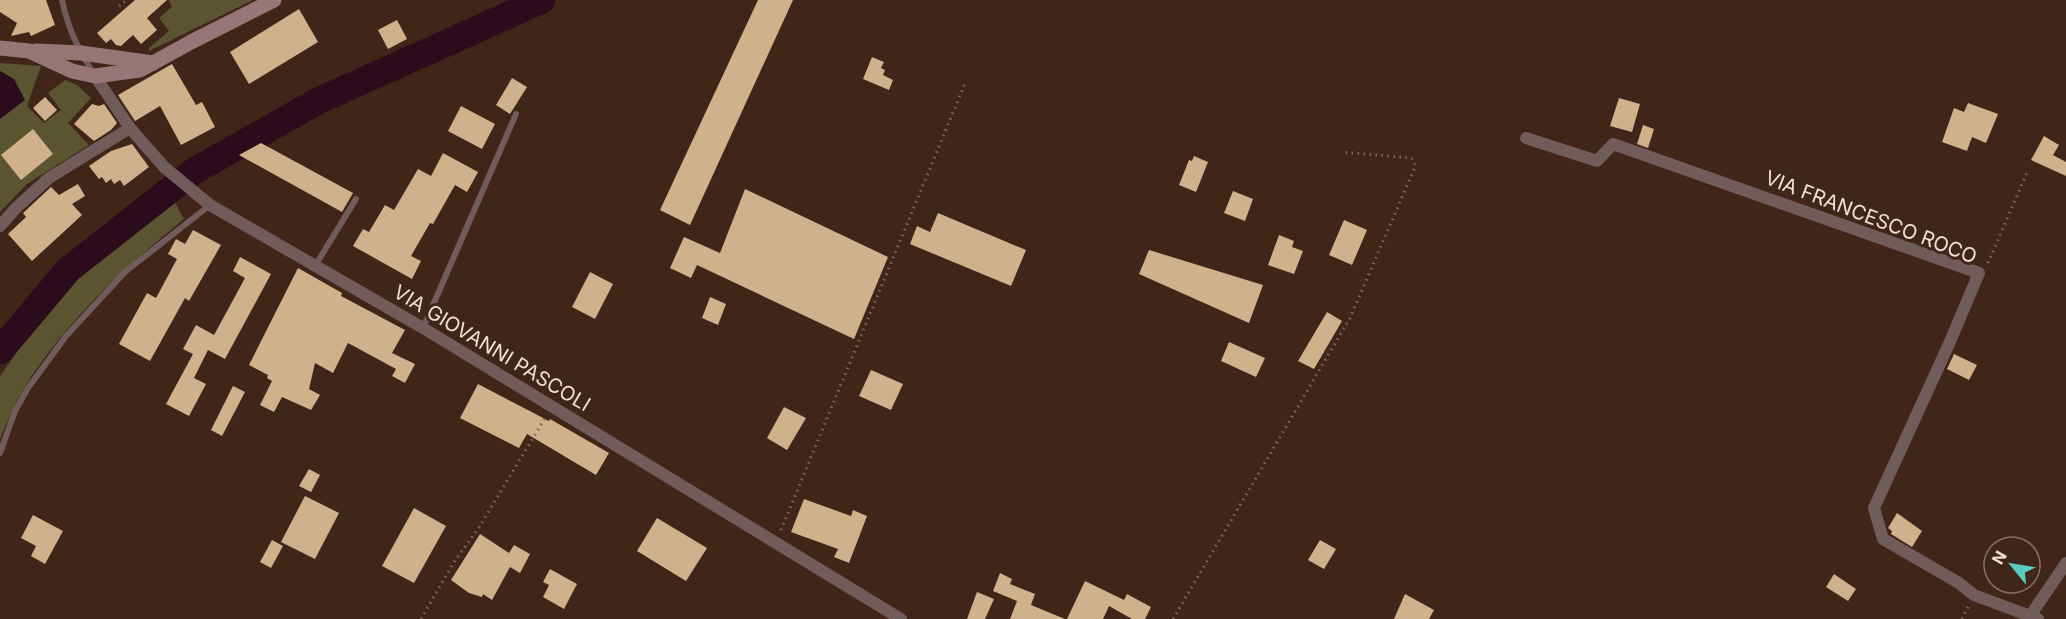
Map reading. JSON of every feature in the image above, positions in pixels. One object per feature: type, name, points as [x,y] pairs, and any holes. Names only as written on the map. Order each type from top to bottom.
[{"type":"main road","points":[[29,51],[72,71],[95,76],[140,70],[274,0]]},
{"type":"main road","points":[[3,46],[29,51],[81,53],[153,63]]},
{"type":"street","name":"VIA GIOVANNI PASCOLI","points":[[95,76],[130,128],[164,167],[210,205],[423,328],[901,619]]},
{"type":"street","points":[[0,226],[49,178],[130,128]]},
{"type":"street","name":"VIA FRANCESCO ROCO","points":[[1526,138],[1598,161],[1613,144],[1979,273],[1874,508],[1883,539],[1959,583],[1974,595],[2034,618]]},
{"type":"street","points":[[2034,618],[2066,563]]},
{"type":"lane","points":[[62,0],[69,26],[81,53],[95,76]]},
{"type":"lane","points":[[423,328],[516,114]]},
{"type":"lane","points":[[314,267],[356,199]]},
{"type":"lane","points":[[0,453],[15,411],[28,388],[66,336],[125,272],[210,205]]},
{"type":"path","points":[[119,6],[127,0]]},
{"type":"path","points":[[776,543],[966,81]]},
{"type":"path","points":[[1173,619],[1350,318],[1415,167],[1414,160],[1411,158],[1341,152]]},
{"type":"path","points":[[1979,273],[1991,260],[2028,170]]},
{"type":"path","points":[[421,619],[552,406]]},
{"type":"shaded area","points":[[169,0],[253,0],[149,51],[149,48],[169,31],[159,18],[172,7]]},
{"type":"shaded area","points":[[0,63],[41,66],[27,106],[44,123],[61,110],[48,93],[65,80],[77,85],[91,98],[68,123],[89,145],[27,184],[0,212]]},
{"type":"shaded area","points":[[0,71],[14,79],[25,100],[0,119]]},
{"type":"shaded area","points":[[173,199],[184,219],[118,276],[60,338],[22,391],[0,439],[0,376],[19,349],[85,271]]},
{"type":"building","points":[[0,0],[46,0],[55,25],[31,36],[29,32],[11,36],[17,23],[0,12]]},
{"type":"building","points":[[135,0],[167,0],[147,18],[157,30],[141,44],[133,35],[121,46],[116,45],[111,39],[106,43],[97,33]]},
{"type":"building","points":[[758,0],[793,0],[690,225],[660,210]]},
{"type":"building","points":[[299,9],[318,42],[249,84],[230,52]]},
{"type":"building","points":[[397,20],[407,39],[388,49],[378,30]]},
{"type":"building","points":[[872,57],[884,62],[881,68],[885,70],[883,75],[893,80],[889,90],[863,79]]},
{"type":"building","points":[[172,64],[196,105],[202,102],[215,127],[181,145],[160,106],[135,121],[118,95]]},
{"type":"building","points":[[512,78],[527,87],[510,114],[496,105]]},
{"type":"building","points":[[45,97],[57,110],[45,121],[33,108]]},
{"type":"building","points":[[1619,98],[1640,104],[1632,132],[1610,126]]},
{"type":"building","points":[[1968,103],[1998,114],[1986,143],[1972,137],[1967,151],[1942,142],[1954,108],[1964,112]]},
{"type":"building","points":[[92,104],[99,106],[104,104],[117,123],[111,130],[94,141],[74,124]]},
{"type":"building","points":[[461,106],[495,124],[482,149],[448,131]]},
{"type":"building","points":[[1643,125],[1654,129],[1648,148],[1637,144]]},
{"type":"building","points":[[33,129],[53,154],[21,180],[1,155]]},
{"type":"building","points":[[2044,136],[2059,145],[2053,155],[2066,162],[2066,176],[2031,160]]},
{"type":"building","points":[[261,143],[353,193],[342,212],[239,155]]},
{"type":"building","points":[[132,144],[149,167],[124,186],[120,180],[114,184],[111,179],[106,183],[102,177],[99,179],[89,166],[111,151]]},
{"type":"building","points":[[443,153],[478,172],[467,192],[455,185],[433,224],[430,223],[411,256],[421,261],[412,279],[353,246],[363,229],[369,232],[385,205],[394,210],[418,169],[431,176]]},
{"type":"building","points":[[1194,156],[1208,162],[1196,192],[1179,185],[1189,160],[1192,161]]},
{"type":"building","points":[[78,184],[85,196],[72,204],[82,215],[32,261],[8,234],[26,217],[23,213],[51,187],[59,195]]},
{"type":"building","points":[[745,189],[888,257],[854,339],[697,265],[691,278],[670,268],[684,237],[720,253]]},
{"type":"building","points":[[1233,191],[1253,199],[1245,221],[1224,213]]},
{"type":"building","points":[[938,213],[1026,250],[1011,286],[910,244],[917,226],[930,232]]},
{"type":"building","points":[[1344,220],[1367,230],[1352,265],[1329,255]]},
{"type":"building","points":[[193,230],[221,245],[189,301],[185,298],[150,361],[119,344],[147,293],[156,298],[177,259],[168,254],[176,239],[185,244]]},
{"type":"building","points":[[1279,235],[1294,241],[1292,247],[1303,251],[1294,274],[1268,265]]},
{"type":"building","points":[[1149,250],[1263,285],[1249,323],[1139,274]]},
{"type":"building","points":[[240,257],[271,274],[225,359],[208,350],[194,378],[206,384],[189,416],[166,404],[193,354],[183,349],[196,325],[214,335],[245,278],[233,271]]},
{"type":"building","points":[[298,268],[342,293],[341,296],[405,330],[392,353],[415,364],[405,383],[392,376],[396,369],[348,343],[333,373],[315,363],[309,389],[320,395],[311,410],[282,397],[274,412],[260,405],[272,381],[267,378],[268,375],[249,365]]},
{"type":"building","points":[[590,272],[613,284],[595,319],[572,307]]},
{"type":"building","points":[[710,297],[726,304],[718,325],[702,318]]},
{"type":"building","points":[[1327,312],[1342,321],[1314,369],[1298,361]]},
{"type":"building","points":[[1229,342],[1265,358],[1256,377],[1221,361]]},
{"type":"building","points":[[1954,354],[1977,365],[1969,380],[1947,369]]},
{"type":"building","points":[[871,370],[903,384],[891,410],[859,396]]},
{"type":"building","points":[[478,384],[549,421],[550,419],[609,453],[596,475],[527,434],[519,448],[460,418]]},
{"type":"building","points":[[233,386],[245,392],[222,436],[211,430]]},
{"type":"building","points":[[784,407],[806,418],[787,450],[767,438]]},
{"type":"building","points":[[309,469],[320,475],[311,492],[299,486]]},
{"type":"building","points":[[305,496],[339,513],[315,559],[281,542]]},
{"type":"building","points":[[804,499],[851,516],[853,510],[867,516],[849,563],[834,557],[838,549],[791,532]]},
{"type":"building","points":[[414,508],[446,526],[414,583],[382,566]]},
{"type":"building","points":[[1897,513],[1922,531],[1912,547],[1891,534],[1892,531],[1888,528]]},
{"type":"building","points":[[33,515],[63,531],[45,564],[31,556],[36,546],[21,538]]},
{"type":"building","points":[[657,518],[707,548],[686,581],[637,551]]},
{"type":"building","points":[[480,534],[509,553],[514,545],[530,554],[520,573],[510,567],[492,600],[483,594],[482,597],[469,593],[451,580]]},
{"type":"building","points":[[272,540],[283,546],[271,568],[260,562]]},
{"type":"building","points":[[1320,540],[1336,549],[1324,569],[1308,560]]},
{"type":"building","points":[[550,569],[577,584],[564,609],[543,597],[549,585],[543,582]]},
{"type":"building","points":[[1000,573],[1012,579],[1010,584],[1035,594],[1031,605],[1065,619],[1010,619],[1017,601],[993,591]]},
{"type":"building","points":[[1834,574],[1856,589],[1848,601],[1826,587]]},
{"type":"building","points":[[1085,581],[1124,600],[1127,594],[1151,607],[1145,619],[1132,619],[1109,606],[1103,619],[1067,619]]},
{"type":"building","points":[[977,592],[994,599],[985,619],[967,619]]},
{"type":"building","points":[[1405,594],[1434,610],[1429,619],[1394,619]]},
{"type":"waterway","points":[[0,351],[68,270],[194,171],[318,101],[542,0]]}]
